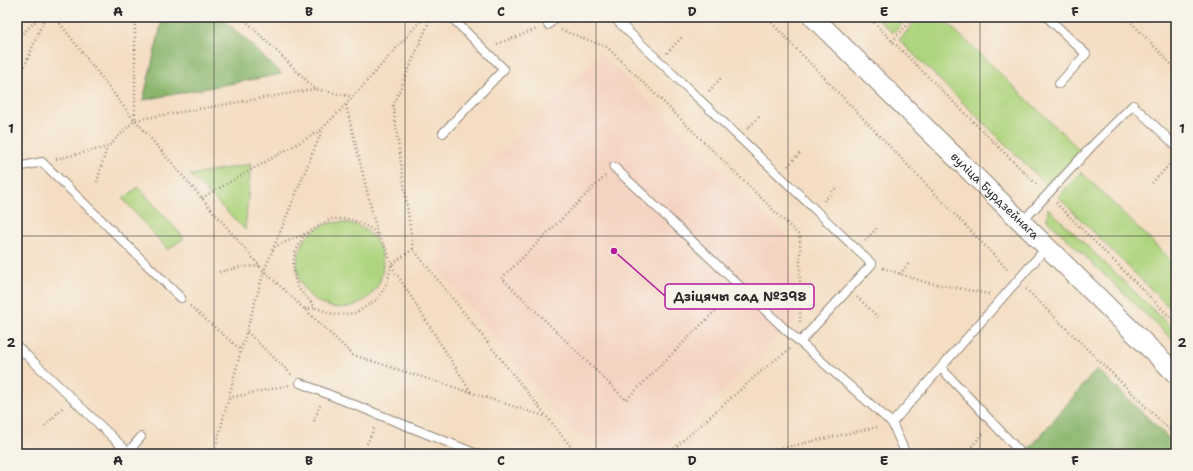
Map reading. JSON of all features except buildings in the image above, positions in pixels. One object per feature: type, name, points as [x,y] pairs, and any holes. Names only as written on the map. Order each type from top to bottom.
[{"type":"street","name":"вуліца Бурдзейнага","points":[[813,17],[1176,374]]},
{"type":"lane","points":[[443,133],[504,69],[451,17]]},
{"type":"lane","points":[[548,25],[556,17]]},
{"type":"lane","points":[[613,17],[872,264],[800,342]]},
{"type":"lane","points":[[1047,17],[1086,54],[1059,84]]},
{"type":"lane","points":[[1022,222],[1090,147],[1133,105],[1176,146]]},
{"type":"lane","points":[[17,167],[42,162],[181,298]]},
{"type":"lane","points":[[614,167],[739,287],[892,423],[906,454]]},
{"type":"lane","points":[[892,423],[1047,247]]},
{"type":"lane","points":[[17,346],[128,452],[141,437]]},
{"type":"lane","points":[[941,368],[1022,454]]},
{"type":"lane","points":[[300,383],[477,454]]},
{"type":"path","points":[[17,38],[40,17]]},
{"type":"path","points":[[17,86],[45,17]]},
{"type":"path","points":[[55,17],[135,120],[264,271],[352,355],[547,417]]},
{"type":"path","points":[[135,17],[135,120]]},
{"type":"path","points":[[242,17],[315,89]]},
{"type":"path","points":[[202,198],[324,128],[424,17]]},
{"type":"path","points":[[431,17],[394,106],[413,249],[575,452],[574,454]]},
{"type":"path","points":[[766,17],[1018,280],[1176,436]]},
{"type":"path","points":[[868,17],[1176,323]]},
{"type":"path","points":[[892,41],[915,17]]},
{"type":"path","points":[[1126,17],[1176,69]]},
{"type":"path","points":[[484,49],[548,25],[607,47],[800,236],[800,342],[767,366],[668,454]]},
{"type":"path","points":[[660,61],[682,38]]},
{"type":"path","points":[[700,100],[722,77]]},
{"type":"path","points":[[97,182],[108,147],[135,120],[315,89],[353,97]]},
{"type":"path","points":[[346,105],[379,237]]},
{"type":"path","points":[[739,137],[761,115]]},
{"type":"path","points":[[214,454],[241,350],[264,271],[324,128]]},
{"type":"path","points":[[42,162],[108,147]]},
{"type":"path","points":[[779,176],[800,153]]},
{"type":"path","points":[[1152,183],[1176,158]]},
{"type":"path","points":[[614,167],[502,278],[626,400],[739,287]]},
{"type":"path","points":[[815,210],[836,188]]},
{"type":"path","points":[[274,247],[306,234],[331,219],[350,218],[372,229],[387,249],[390,265],[388,282],[378,299],[356,313],[336,315],[316,308],[304,309]]},
{"type":"path","points":[[306,234],[294,254],[293,263],[295,279],[298,288],[316,308]]},
{"type":"path","points":[[390,265],[413,249]]},
{"type":"path","points":[[900,274],[910,262]]},
{"type":"path","points":[[872,264],[925,282],[1003,297]]},
{"type":"path","points":[[390,265],[471,393]]},
{"type":"path","points":[[218,272],[241,267],[260,266]]},
{"type":"path","points":[[848,289],[878,318]]},
{"type":"path","points":[[181,298],[241,350]]},
{"type":"path","points":[[247,332],[300,383]]},
{"type":"path","points":[[229,398],[300,383]]},
{"type":"path","points":[[314,421],[325,393]]},
{"type":"path","points":[[45,426],[72,398]]},
{"type":"path","points":[[367,444],[379,415]]},
{"type":"path","points":[[755,454],[892,423]]},
{"type":"path","points":[[966,452],[992,423]]},
{"type":"shaded area","points":[[601,54],[787,236],[797,319],[657,454],[621,454],[570,430],[435,265],[451,200]]},
{"type":"green space","points":[[163,17],[221,17],[282,74],[143,100]]},
{"type":"green space","points":[[876,17],[909,17],[893,33]]},
{"type":"green space","points":[[920,17],[941,17],[1081,151],[1047,185],[899,40]]},
{"type":"green space","points":[[251,164],[245,230],[190,175]]},
{"type":"green space","points":[[1081,172],[1176,265],[1176,314],[1058,197]]},
{"type":"green space","points":[[138,187],[184,238],[168,250],[123,199]]},
{"type":"green space","points":[[1048,208],[1176,332],[1176,343],[1047,220]]},
{"type":"green space","points":[[340,222],[356,226],[370,235],[379,249],[383,265],[379,281],[370,295],[356,304],[340,308],[324,304],[310,295],[301,281],[297,265],[301,249],[310,235],[324,226]]},
{"type":"green space","points":[[1097,369],[1176,445],[1176,454],[1030,454],[1029,449]]},
{"type":"place","name":"Дзіцячы сад №398","points":[[614,251]]}]
